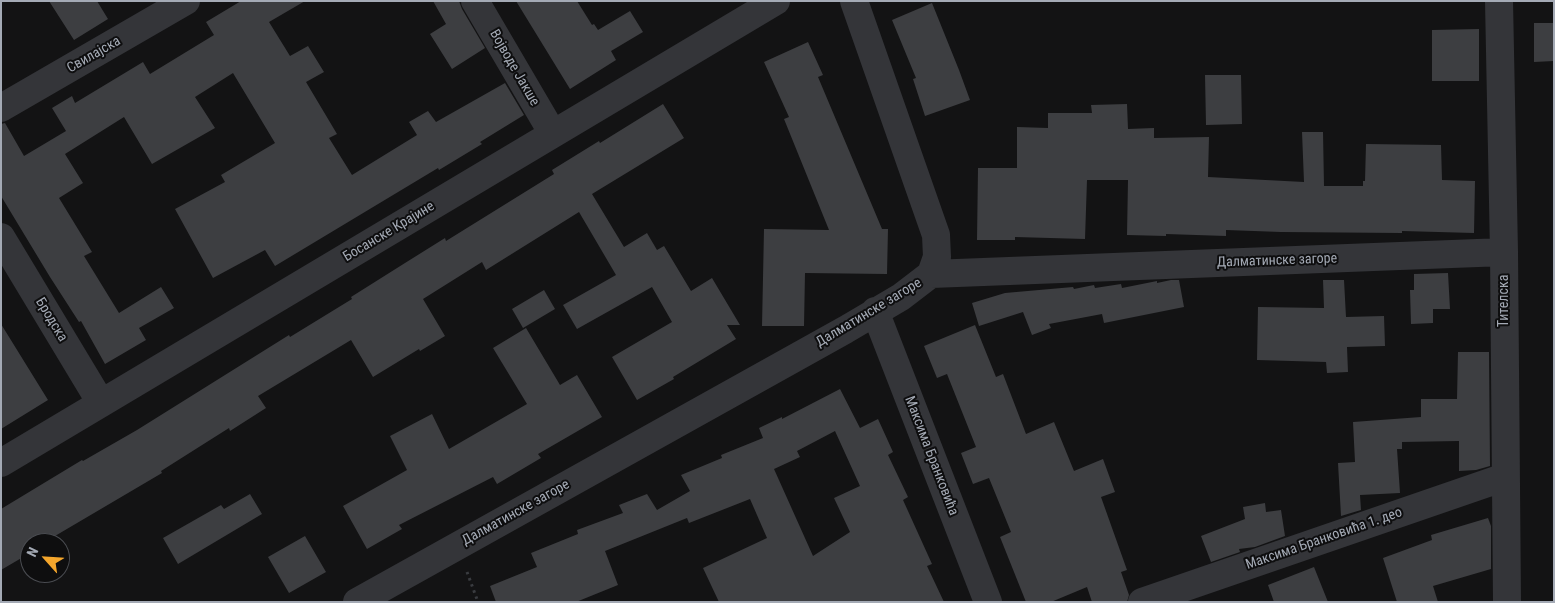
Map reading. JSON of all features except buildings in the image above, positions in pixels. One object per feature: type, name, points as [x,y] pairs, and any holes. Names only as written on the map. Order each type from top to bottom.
[{"type":"street","name":"Свилајска","points":[[1,108],[186,1]]},
{"type":"street","name":"Војводе Јакше","points":[[475,1],[553,134]]},
{"type":"street","name":"Босанске Крајине","points":[[1,463],[776,1]]},
{"type":"street","points":[[854,1],[936,235],[937,257],[931,274]]},
{"type":"street","name":"Тителска","points":[[1499,1],[1504,252],[1507,602]]},
{"type":"street","name":"Бродска","points":[[1,237],[101,403]]},
{"type":"street","name":"Далматинске загоре","points":[[357,602],[845,330],[901,297],[931,274],[1504,252]]},
{"type":"street","name":"Максима Бранковића","points":[[875,311],[988,602]]},
{"type":"street","name":"Максима Бранковића 1. део","points":[[1142,602],[1505,476]]}]
